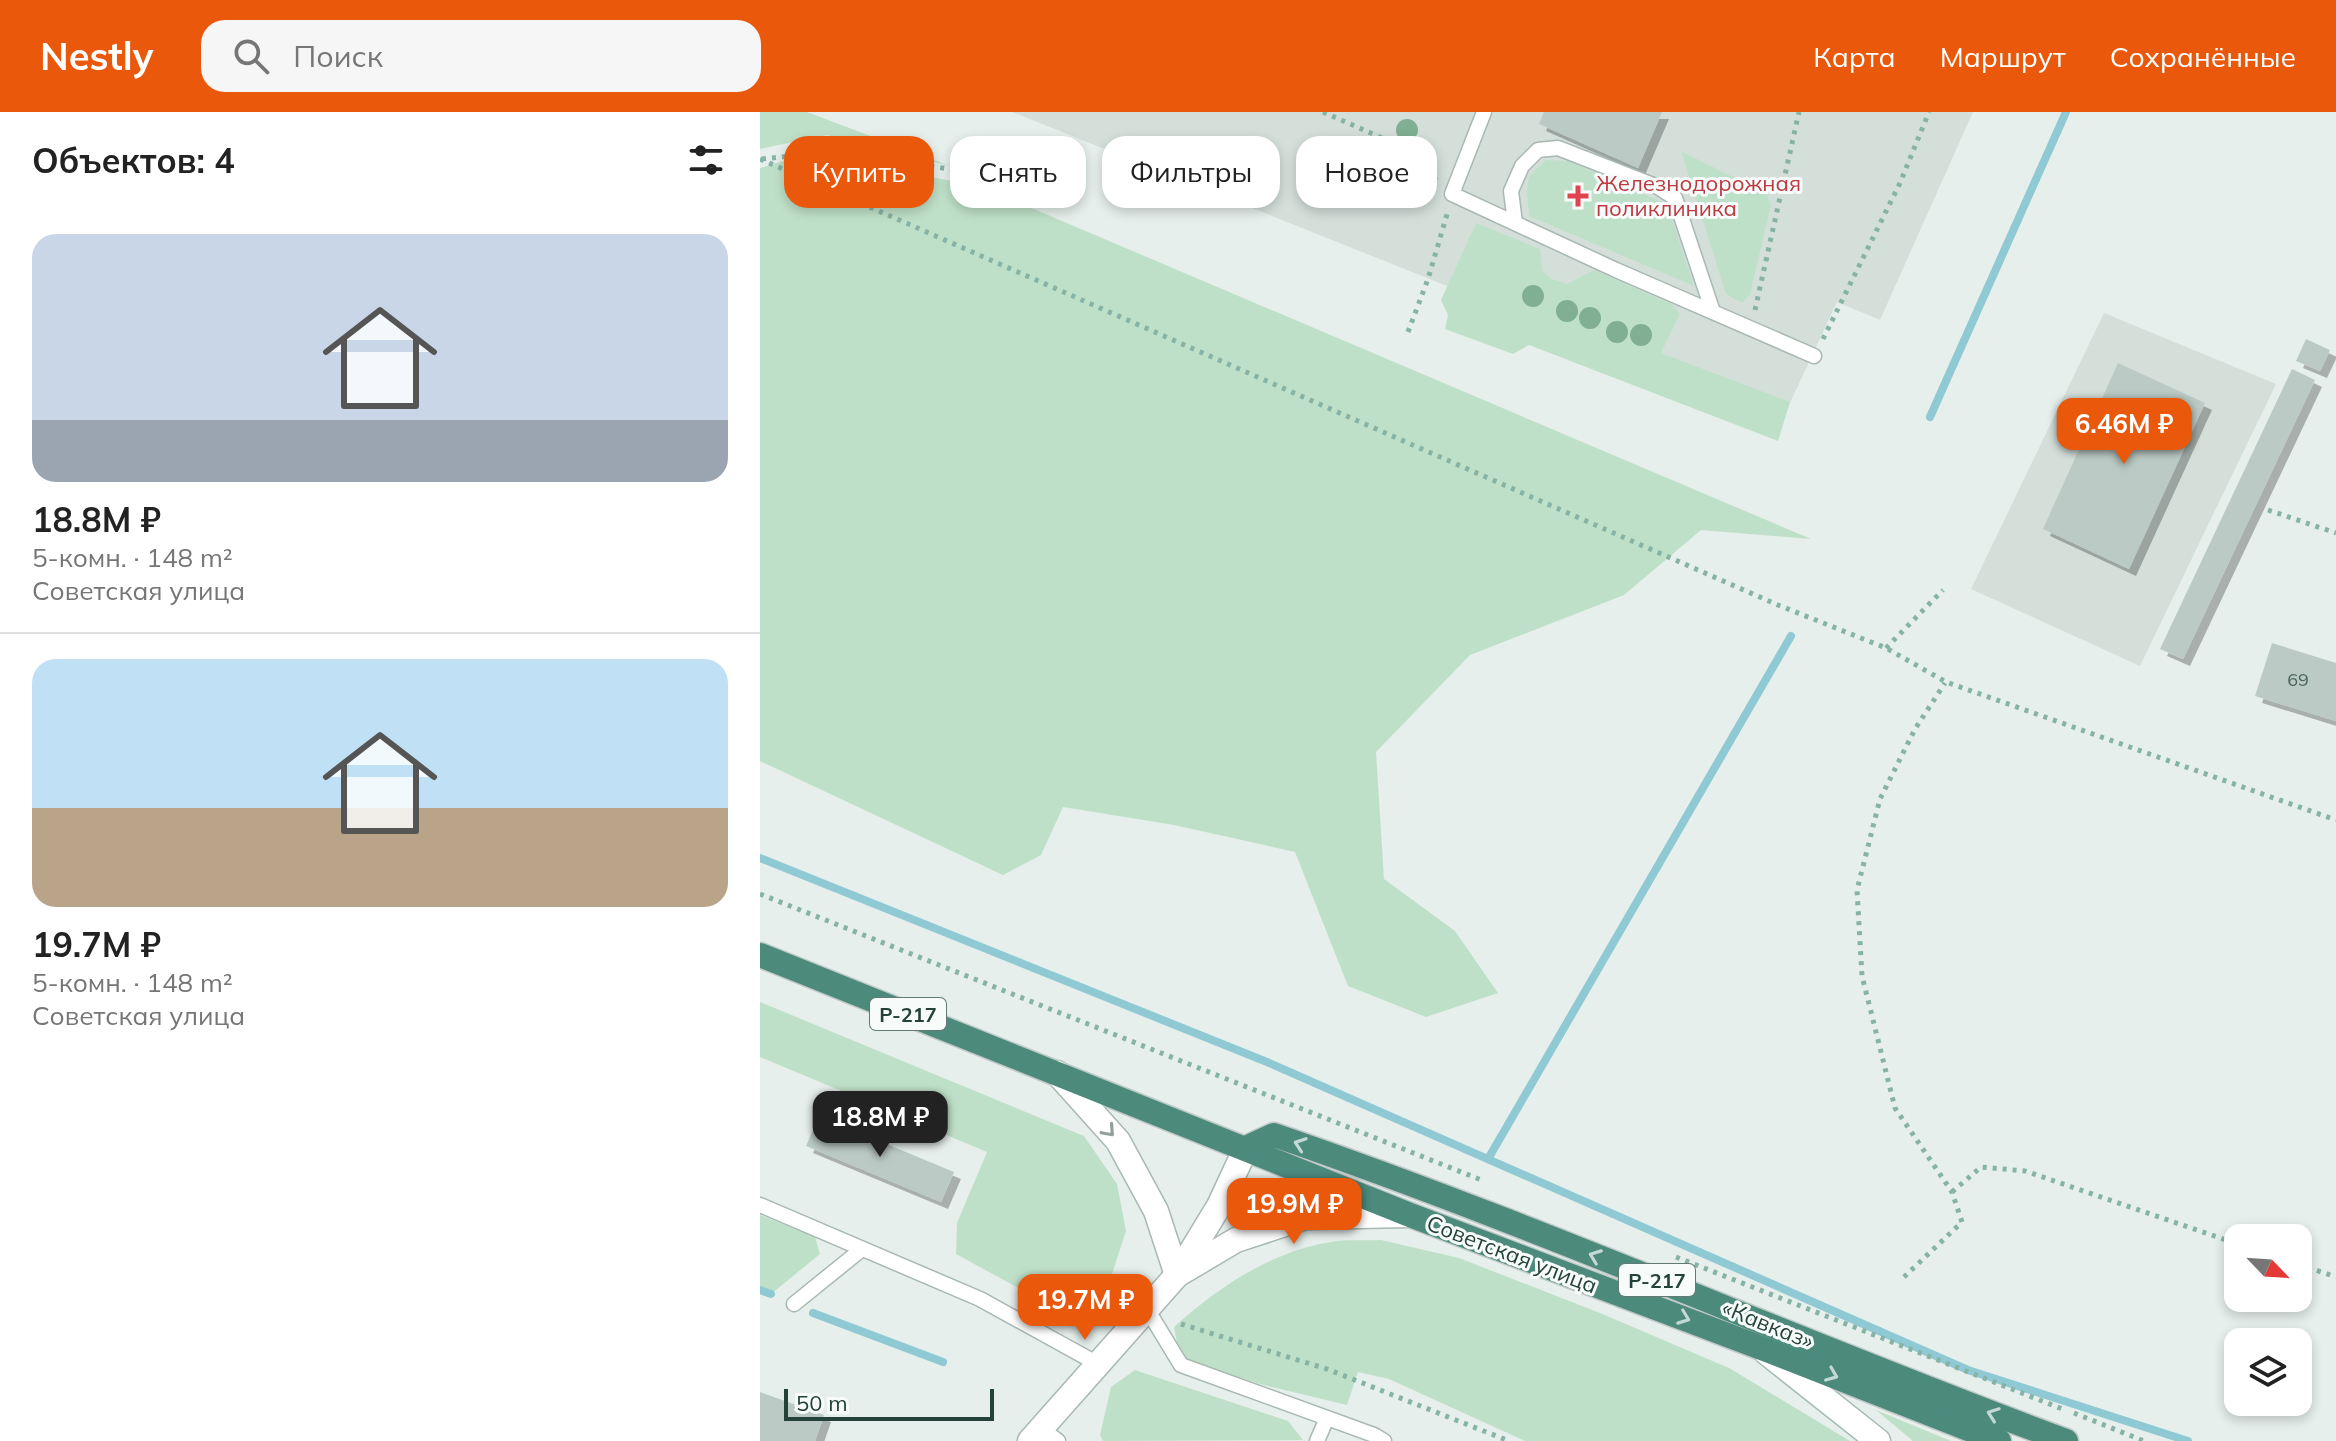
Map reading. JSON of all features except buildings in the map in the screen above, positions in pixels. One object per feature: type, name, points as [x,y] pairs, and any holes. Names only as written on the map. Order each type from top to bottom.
[{"type":"highway","name":"Советская улица","points":[[760,955],[1410,1215],[1999,1441]]},
{"type":"highway","name":"«Кавказ»","points":[[1246,1148],[1274,1135],[1389,1175],[2066,1441]]},
{"type":"street","points":[[1057,1073],[1118,1141],[1156,1211],[1177,1275]]},
{"type":"street","points":[[1049,1438],[1098,1364],[1177,1275],[1219,1206],[1246,1148]]},
{"type":"street","points":[[1177,1275],[1236,1240],[1306,1217],[1410,1215]]},
{"type":"street","points":[[1759,1347],[1878,1441]]},
{"type":"lane","points":[[1484,112],[1452,194],[1814,356]]},
{"type":"lane","points":[[1515,223],[1511,191],[1522,166],[1538,150],[1558,148],[1658,187],[1675,198],[1713,312]]},
{"type":"lane","points":[[760,1205],[980,1299],[1098,1364]]},
{"type":"lane","points":[[794,1304],[862,1249]]},
{"type":"lane","points":[[1147,1309],[1181,1365],[1384,1441]]},
{"type":"lane","points":[[1317,1441],[1327,1418]]},
{"type":"path","points":[[1323,112],[1398,145],[1452,194],[1428,279],[1408,332]]},
{"type":"path","points":[[1751,329],[1799,112]]},
{"type":"path","points":[[1814,356],[1900,183],[1929,112]]},
{"type":"path","points":[[760,159],[841,151],[950,169]]},
{"type":"path","points":[[760,159],[1778,605],[1886,648],[1946,682],[2336,820]]},
{"type":"path","points":[[2268,510],[2336,533]]},
{"type":"path","points":[[1886,648],[1943,590]]},
{"type":"path","points":[[1904,1277],[1962,1222],[1952,1192],[1895,1108],[1862,976],[1857,890],[1880,799],[1915,729],[1946,682]]},
{"type":"path","points":[[760,894],[1497,1186]]},
{"type":"path","points":[[1952,1192],[1981,1167],[2025,1171],[2224,1239]]},
{"type":"path","points":[[1674,1256],[2144,1441]]},
{"type":"path","points":[[2312,1269],[2336,1277]]},
{"type":"path","points":[[1181,1324],[1327,1369],[1509,1441]]},
{"type":"shaded area","name":"Железнодорожная поликлиника","points":[[1012,112],[1973,112],[1880,320],[1837,302],[1782,420],[1252,208],[1280,208],[1280,136],[1102,136],[1102,148],[1086,142],[1086,136],[1072,136]]},
{"type":"shaded area","points":[[2104,313],[2276,384],[2140,666],[1971,589]]},
{"type":"green space","points":[[760,112],[807,112],[871,136],[784,136],[784,144],[760,149]]},
{"type":"green space","points":[[1681,151],[1767,194],[1771,205],[1750,294],[1742,303],[1726,294]]},
{"type":"green space","points":[[1546,160],[1568,161],[1667,204],[1694,286],[1529,216],[1529,176]]},
{"type":"green space","points":[[784,161],[784,208],[934,208],[934,178],[950,181],[950,208],[1031,208],[1811,539],[1701,530],[1624,595],[1470,655],[1376,752],[1384,879],[1455,931],[1498,993],[1426,1017],[1348,986],[1295,852],[1174,825],[1063,807],[1041,855],[1003,875],[760,761],[760,168]]},
{"type":"green space","points":[[1476,223],[1540,249],[1543,272],[1552,279],[1567,284],[1594,270],[1673,305],[1680,314],[1661,353],[1790,402],[1778,441],[1529,345],[1513,354],[1445,329],[1448,315],[1441,300]]},
{"type":"green space","points":[[760,1002],[1084,1136],[1117,1184],[1126,1231],[1111,1277],[1080,1307],[1035,1297],[956,1254],[957,1223],[987,1152],[760,1057]]},
{"type":"green space","points":[[760,1215],[815,1237],[820,1254],[771,1294],[760,1290]]},
{"type":"green space","points":[[1381,1240],[1459,1258],[1729,1368],[1850,1441],[1525,1441],[1389,1379],[1358,1372],[1347,1405],[1260,1384],[1180,1358],[1174,1327],[1246,1273],[1309,1247],[1337,1241]]},
{"type":"green space","points":[[1135,1370],[1288,1421],[1303,1440],[1103,1441],[1100,1435],[1111,1387]]},
{"type":"green space","points":[[1876,1410],[1951,1441],[1913,1441]]},
{"type":"waterway","points":[[1930,417],[2066,112]]},
{"type":"waterway","points":[[1488,1159],[1791,636]]},
{"type":"waterway","points":[[760,858],[1267,1062],[1968,1370],[2188,1441]]},
{"type":"waterway","points":[[760,1290],[771,1294]]},
{"type":"waterway","points":[[813,1313],[943,1362]]},
{"type":"place","name":"Железнодорожная поликлиника","points":[[1578,196]]}]
